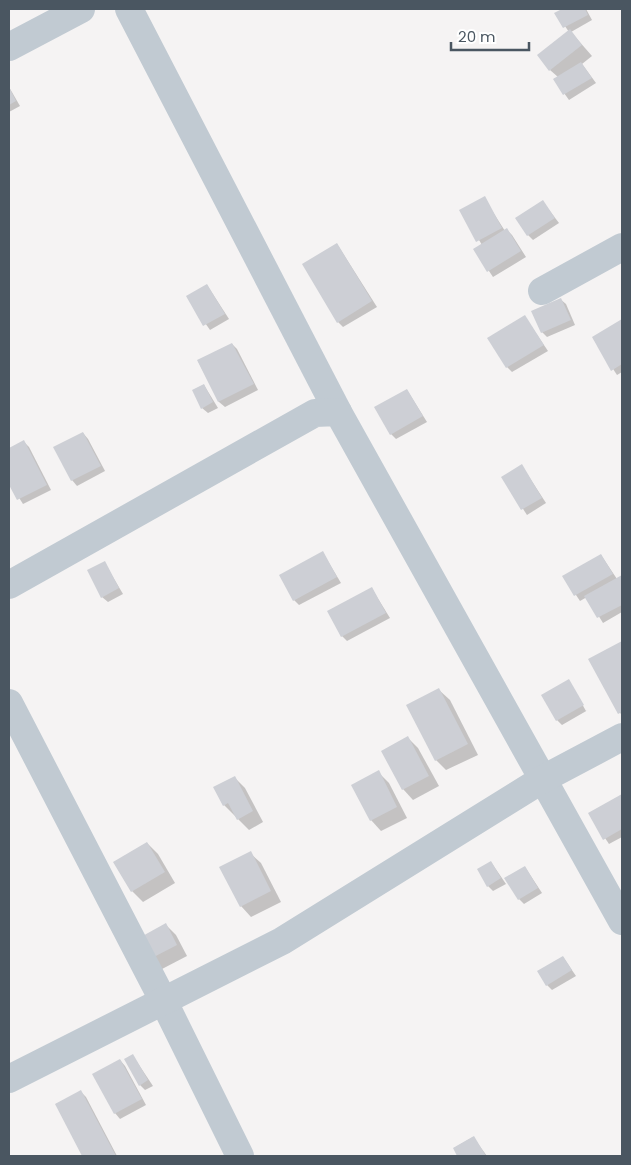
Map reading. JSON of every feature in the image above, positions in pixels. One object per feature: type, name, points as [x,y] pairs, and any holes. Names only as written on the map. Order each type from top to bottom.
[{"type":"street","points":[[9,47],[81,9]]},
{"type":"street","points":[[129,9],[338,412],[622,921]]},
{"type":"street","points":[[542,291],[622,247]]},
{"type":"street","points":[[9,585],[315,413],[338,412]]},
{"type":"street","points":[[9,703],[164,1000],[240,1156]]},
{"type":"street","points":[[9,1079],[282,942],[543,780],[622,737]]},
{"type":"building","points":[[562,9],[585,9],[588,15],[563,28],[554,13]]},
{"type":"building","points":[[570,29],[582,45],[549,71],[537,55]]},
{"type":"building","points":[[581,62],[592,78],[563,95],[553,79]]},
{"type":"building","points":[[9,87],[16,101],[9,105]]},
{"type":"building","points":[[485,196],[502,228],[476,242],[459,210]]},
{"type":"building","points":[[543,200],[555,218],[527,236],[515,218]]},
{"type":"building","points":[[507,228],[521,251],[487,272],[473,249]]},
{"type":"building","points":[[337,243],[372,301],[337,323],[302,264]]},
{"type":"building","points":[[207,284],[225,314],[203,326],[186,296]]},
{"type":"building","points":[[561,298],[571,320],[541,333],[531,311]]},
{"type":"building","points":[[525,315],[544,345],[506,368],[487,338]]},
{"type":"building","points":[[622,319],[622,364],[611,371],[592,337]]},
{"type":"building","points":[[232,343],[254,384],[218,402],[197,360]]},
{"type":"building","points":[[204,384],[213,402],[201,409],[192,390]]},
{"type":"building","points":[[407,389],[423,416],[390,435],[374,407]]},
{"type":"building","points":[[83,432],[101,466],[71,481],[53,447]]},
{"type":"building","points":[[24,440],[47,485],[17,500],[9,485],[9,448]]},
{"type":"building","points":[[522,464],[542,498],[521,510],[501,477]]},
{"type":"building","points":[[323,551],[337,577],[293,601],[279,575]]},
{"type":"building","points":[[601,554],[613,574],[574,596],[562,576]]},
{"type":"building","points":[[105,561],[119,588],[101,598],[87,570]]},
{"type":"building","points":[[622,575],[622,605],[597,618],[584,596]]},
{"type":"building","points":[[372,587],[386,613],[341,637],[327,611]]},
{"type":"building","points":[[622,641],[622,712],[618,714],[588,659]]},
{"type":"building","points":[[569,679],[584,705],[556,721],[541,695]]},
{"type":"building","points":[[439,688],[468,744],[435,761],[406,705]]},
{"type":"building","points":[[408,736],[429,776],[402,790],[381,751]]},
{"type":"building","points":[[379,770],[397,807],[370,821],[351,785]]},
{"type":"building","points":[[235,776],[253,811],[237,820],[228,803],[223,806],[213,787]]},
{"type":"building","points":[[622,794],[622,829],[603,840],[588,813]]},
{"type":"building","points":[[147,842],[165,872],[131,892],[113,862]]},
{"type":"building","points":[[251,851],[271,891],[240,907],[219,867]]},
{"type":"building","points":[[491,861],[501,878],[487,887],[477,869]]},
{"type":"building","points":[[525,866],[538,888],[518,900],[504,878]]},
{"type":"building","points":[[166,923],[177,945],[150,959],[139,938]]},
{"type":"building","points":[[563,956],[572,970],[546,986],[537,971]]},
{"type":"building","points":[[133,1054],[148,1080],[139,1086],[124,1059]]},
{"type":"building","points":[[120,1059],[142,1099],[114,1114],[92,1074]]},
{"type":"building","points":[[81,1090],[116,1156],[82,1156],[55,1104]]},
{"type":"building","points":[[474,1136],[486,1156],[457,1156],[453,1148]]}]
